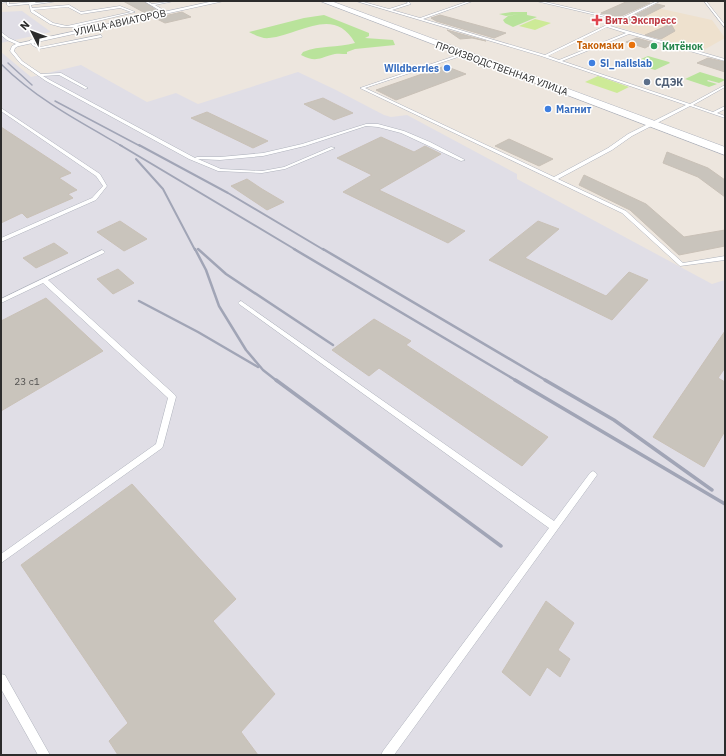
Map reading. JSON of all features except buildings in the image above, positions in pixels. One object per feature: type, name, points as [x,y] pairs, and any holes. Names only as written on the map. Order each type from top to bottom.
[{"type":"main road","name":"ПРОИЗВОДСТВЕННАЯ УЛИЦА","points":[[324,1],[725,151]]},
{"type":"street","name":"УЛИЦА АВИАТОРОВ","points":[[19,44],[32,40],[221,1]]},
{"type":"lane","points":[[1,2],[8,1],[8,5],[11,5],[57,1]]},
{"type":"lane","points":[[145,1],[164,12]]},
{"type":"lane","points":[[152,5],[173,1]]},
{"type":"lane","points":[[357,1],[559,60],[725,117]]},
{"type":"lane","points":[[389,10],[410,3],[406,1]]},
{"type":"lane","points":[[420,19],[472,1]]},
{"type":"lane","points":[[537,1],[619,20]]},
{"type":"lane","points":[[545,56],[659,1]]},
{"type":"lane","points":[[705,1],[725,28]]},
{"type":"lane","points":[[31,9],[30,5],[36,2]]},
{"type":"lane","points":[[69,6],[81,13],[120,7],[134,12],[62,28],[54,26],[31,9],[69,6]]},
{"type":"lane","points":[[74,26],[80,30]]},
{"type":"lane","points":[[607,26],[725,60]]},
{"type":"lane","points":[[1,33],[8,39],[19,44]]},
{"type":"lane","points":[[559,60],[629,33]]},
{"type":"lane","points":[[32,40],[39,48],[101,36]]},
{"type":"lane","points":[[19,44],[13,47],[12,51],[21,62],[40,75],[191,158],[220,170],[262,172],[285,168],[333,148]]},
{"type":"lane","points":[[463,54],[362,88],[624,212],[682,265],[725,258]]},
{"type":"lane","points":[[40,75],[60,74],[86,88]]},
{"type":"lane","points":[[398,76],[406,79]]},
{"type":"lane","points":[[554,179],[610,148],[630,135],[654,124],[725,86]]},
{"type":"lane","points":[[714,113],[725,107]]},
{"type":"lane","points":[[1,109],[98,175],[105,186],[94,199],[1,240]]},
{"type":"lane","points":[[191,158],[234,159],[270,154],[366,125],[375,125],[396,130],[463,160]]},
{"type":"lane","points":[[1,301],[102,252]]},
{"type":"lane","points":[[1,559],[159,446],[172,396],[44,280]]},
{"type":"lane","points":[[241,303],[555,526]]},
{"type":"lane","points":[[387,755],[593,475]]},
{"type":"lane","points":[[1,679],[44,755]]},
{"type":"shaded area","points":[[653,7],[712,20],[725,38],[702,51],[615,26]]},
{"type":"shaded area","points":[[22,11],[51,32],[1,43],[1,12]]},
{"type":"shaded area","points":[[1,52],[31,77],[81,65],[147,102],[176,93],[198,104],[298,72],[384,115],[391,117],[407,115],[517,174],[517,179],[712,284],[725,280],[725,755],[1,755]]},
{"type":"green space","points":[[527,12],[527,15],[537,17],[513,27],[505,23],[503,20],[508,16],[519,14],[506,16],[499,14]]},
{"type":"green space","points":[[324,15],[369,33],[369,36],[365,38],[393,40],[395,45],[355,49],[347,52],[347,54],[335,54],[319,59],[313,59],[301,55],[303,52],[316,48],[342,46],[355,43],[347,32],[337,26],[327,24],[316,25],[281,36],[269,38],[249,32],[304,18]]},
{"type":"green space","points":[[535,19],[551,23],[535,30],[519,26]]},
{"type":"green space","points":[[648,56],[670,63],[655,70],[632,63],[639,60],[648,63],[649,62],[641,59]]},
{"type":"green space","points":[[700,72],[725,80],[719,83],[708,80],[707,81],[717,84],[709,87],[685,79]]},
{"type":"green space","points":[[598,76],[629,87],[617,93],[585,82]]},
{"type":"railway","points":[[8,63],[32,85]]},
{"type":"railway","points":[[1,64],[15,77],[44,99],[74,119],[122,146]]},
{"type":"railway","points":[[55,101],[140,146]]},
{"type":"railway","points":[[120,145],[296,250]]},
{"type":"railway","points":[[139,145],[228,193],[324,250]]},
{"type":"railway","points":[[136,159],[163,189],[195,250]]},
{"type":"railway","points":[[195,249],[206,270],[219,306],[246,350],[263,370],[277,381]]},
{"type":"railway","points":[[198,249],[226,274],[333,345]]},
{"type":"railway","points":[[294,249],[517,381]]},
{"type":"railway","points":[[323,249],[547,381]]},
{"type":"railway","points":[[139,301],[198,332],[258,367]]},
{"type":"railway","points":[[276,380],[501,546]]},
{"type":"railway","points":[[515,380],[725,504]]},
{"type":"railway","points":[[545,380],[614,420],[712,490]]},
{"type":"place","name":"Вита Экспресс","points":[[597,20]]},
{"type":"place","name":"Такомаки","points":[[632,45]]},
{"type":"place","name":"Китёнок","points":[[654,46]]},
{"type":"place","name":"Si_nailslab","points":[[592,63]]},
{"type":"place","name":"Wildberries","points":[[447,68]]},
{"type":"place","name":"СДЭК","points":[[647,82]]},
{"type":"place","name":"Магнит","points":[[548,109]]}]
